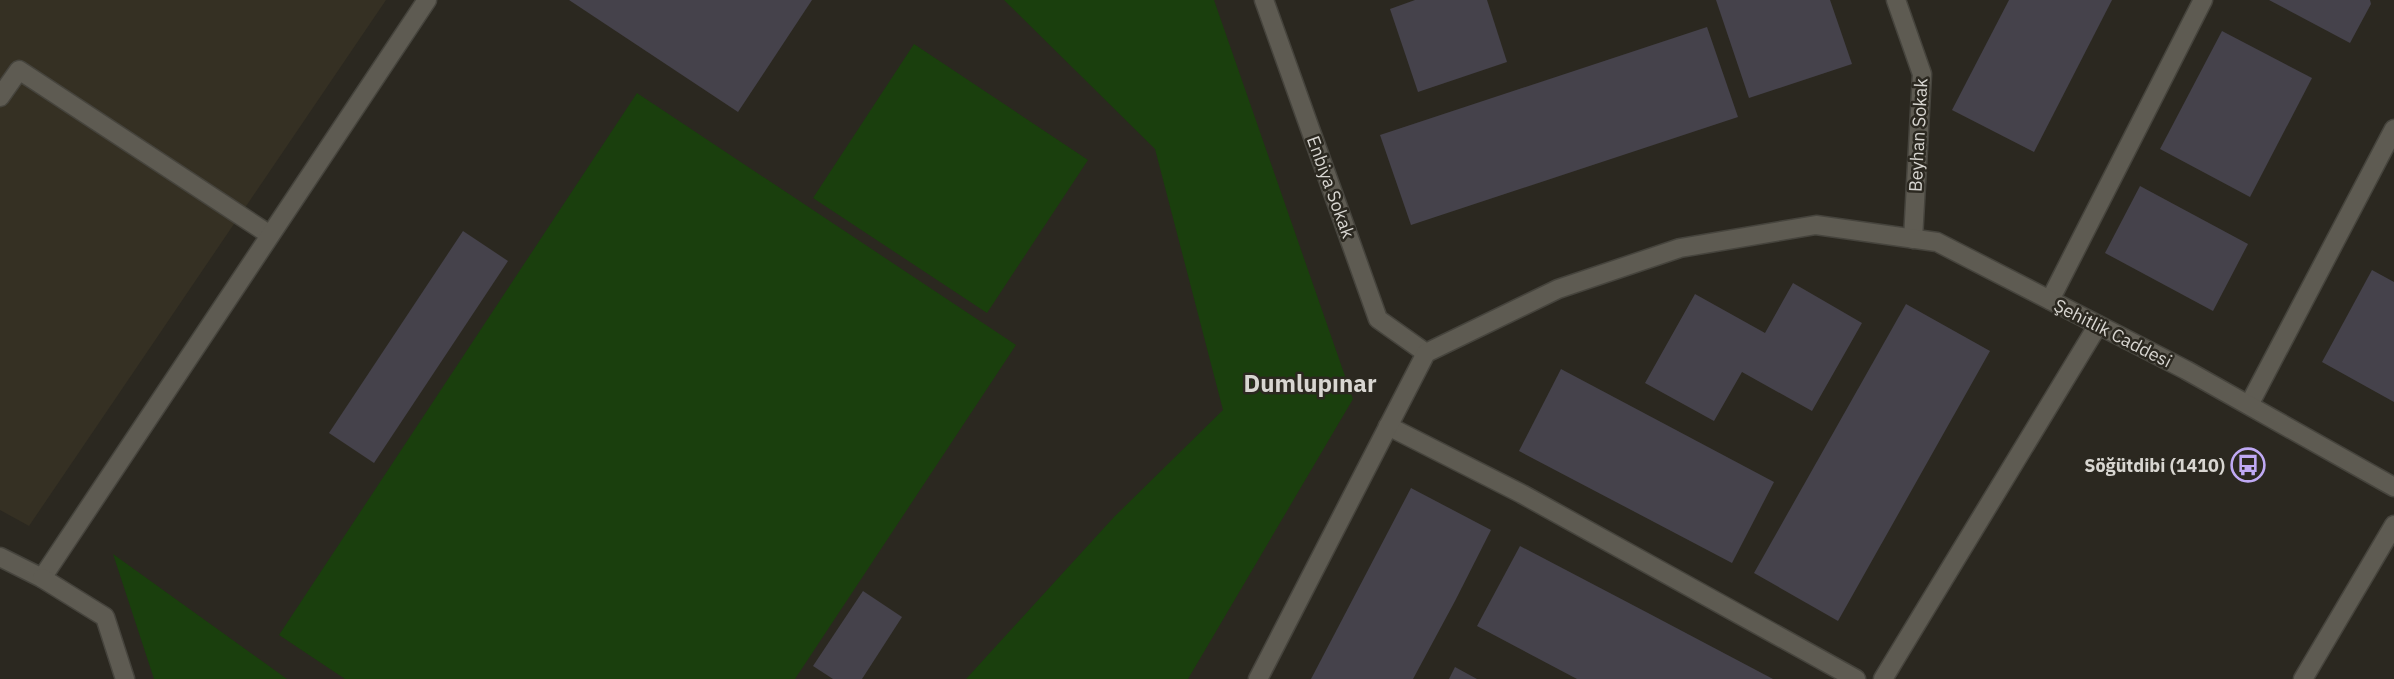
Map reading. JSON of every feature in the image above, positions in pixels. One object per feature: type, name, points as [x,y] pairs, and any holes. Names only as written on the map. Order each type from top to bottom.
[{"type":"street","points":[[42,578],[427,0]]},
{"type":"street","name":"Enbiya Sokak","points":[[1264,0],[1378,319],[1426,353]]},
{"type":"street","name":"Beyhan Sokak","points":[[1896,0],[1922,74],[1913,239]]},
{"type":"street","points":[[2050,300],[2203,0]]},
{"type":"street","points":[[0,97],[19,70],[270,235]]},
{"type":"street","points":[[2249,405],[2394,129]]},
{"type":"street","name":"Şehitlik Caddesi","points":[[1426,353],[1558,289],[1680,248],[1816,225],[1937,242],[2249,405],[2394,487]]},
{"type":"street","points":[[1883,679],[2098,325]]},
{"type":"street","points":[[1258,679],[1426,353]]},
{"type":"street","points":[[1388,426],[1522,494],[1856,679]]},
{"type":"street","points":[[2303,679],[2394,525]]},
{"type":"street","points":[[0,558],[42,578],[105,617],[125,679]]},
{"type":"shaded area","points":[[0,0],[386,0],[29,526],[0,510]]},
{"type":"green space","points":[[1004,0],[1214,0],[1353,399],[1188,679],[966,679],[1114,517],[1223,410],[1155,149]]},
{"type":"green space","points":[[914,44],[1088,160],[987,313],[813,198]]},
{"type":"green space","points":[[637,93],[1016,345],[795,679],[345,679],[279,635]]},
{"type":"green space","points":[[113,554],[287,679],[154,679]]},
{"type":"building","points":[[569,0],[812,0],[738,112]]},
{"type":"building","points":[[1415,0],[1487,0],[1507,62],[1418,92],[1390,9]]},
{"type":"building","points":[[1716,0],[1830,0],[1852,64],[1749,98]]},
{"type":"building","points":[[2009,0],[2112,0],[2034,152],[1952,110]]},
{"type":"building","points":[[2269,0],[2370,0],[2371,4],[2350,43]]},
{"type":"building","points":[[1707,27],[1738,117],[1411,225],[1380,135]]},
{"type":"building","points":[[2222,31],[2312,78],[2250,197],[2160,149]]},
{"type":"building","points":[[2140,186],[2248,244],[2213,311],[2105,253]]},
{"type":"building","points":[[463,231],[508,261],[374,463],[329,433]]},
{"type":"building","points":[[2372,270],[2394,282],[2394,402],[2322,362]]},
{"type":"building","points":[[1793,283],[1862,323],[1812,411],[1742,372],[1714,421],[1645,383],[1695,294],[1765,333]]},
{"type":"building","points":[[1906,304],[1990,351],[1838,621],[1754,573]]},
{"type":"building","points":[[1561,369],[1774,482],[1732,563],[1519,451]]},
{"type":"building","points":[[1411,488],[1491,530],[1455,601],[1413,679],[1311,679]]},
{"type":"building","points":[[1520,546],[1773,679],[1577,679],[1477,626]]},
{"type":"building","points":[[863,591],[902,617],[862,679],[833,679],[813,666]]},
{"type":"building","points":[[1455,667],[1477,679],[1449,679]]},
{"type":"place","name":"Söğütdibi (1410)","points":[[2248,465]]},
{"type":"district","name":"Dumlupınar","points":[[1310,383]]}]
